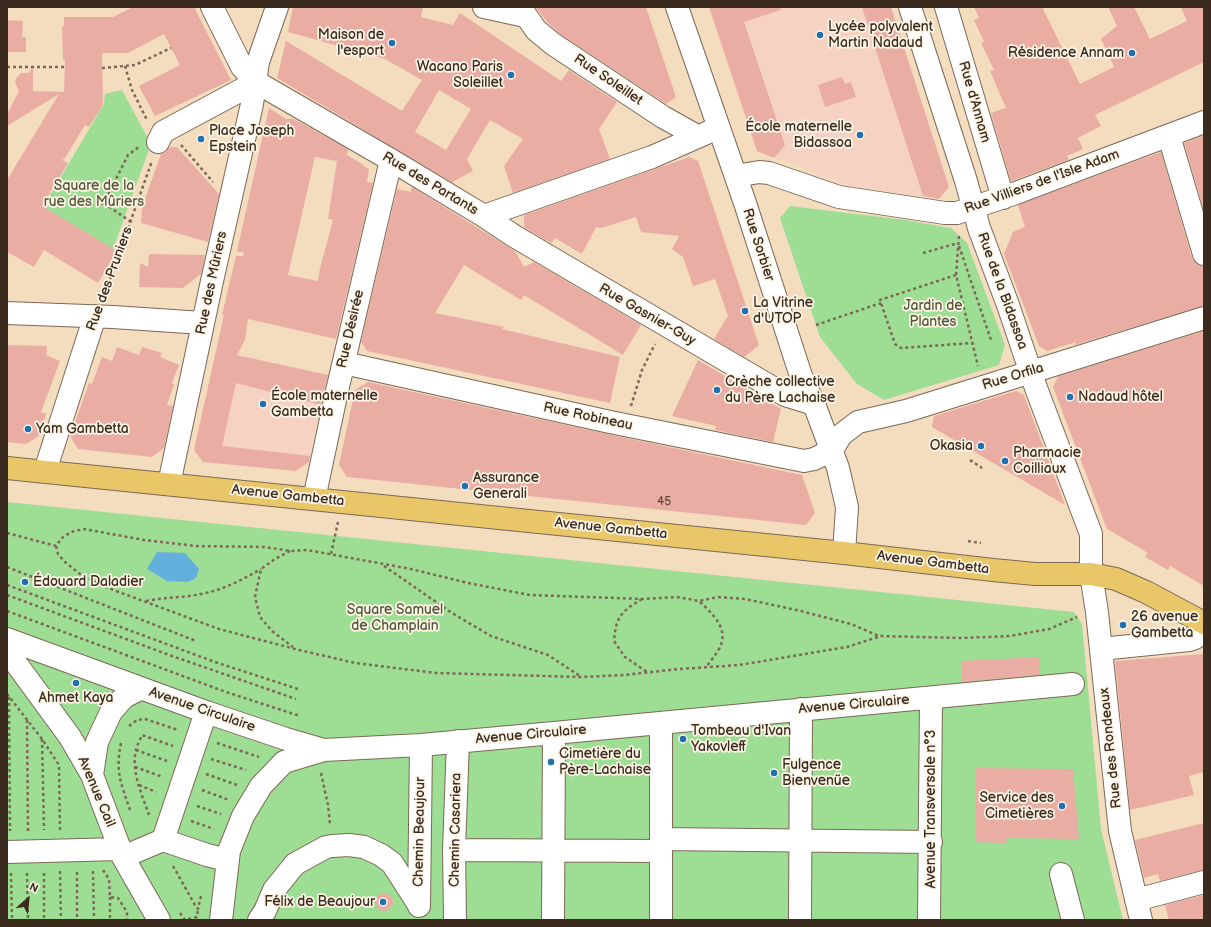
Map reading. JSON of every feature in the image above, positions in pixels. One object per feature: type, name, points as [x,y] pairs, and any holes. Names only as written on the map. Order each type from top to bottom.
[{"type":"main road","name":"Avenue Gambetta","points":[[7,468],[844,553],[993,570],[1035,574],[1091,574],[1116,579],[1146,592],[1204,623]]},
{"type":"street","name":"Rue des Partants","points":[[212,7],[242,67],[256,82],[484,216],[652,157],[718,128]]},
{"type":"street","name":"Rue des Mûriers","points":[[169,484],[252,104],[258,62],[277,7]]},
{"type":"street","name":"Rue Soleillet","points":[[484,7],[523,12],[536,30],[553,44],[663,117],[697,136]]},
{"type":"street","name":"Rue Sorbier","points":[[677,7],[736,176],[801,376],[814,404],[838,468],[847,507],[844,553]]},
{"type":"street","name":"Rue de la Bidassoa","points":[[910,7],[979,228],[1091,534],[1091,574]]},
{"type":"street","name":"Rue d'Annam","points":[[946,7],[1003,198]]},
{"type":"street","points":[[163,136],[256,82]]},
{"type":"street","name":"Rue Villiers de l'Isle Adam","points":[[736,176],[759,172],[769,173],[839,197],[945,213],[957,213],[1003,198],[1204,122]]},
{"type":"street","points":[[1169,136],[1204,254]]},
{"type":"street","name":"Rue Désirée","points":[[314,499],[391,160]]},
{"type":"street","name":"Rue Gasnier-Guy","points":[[484,216],[514,236],[785,395],[814,404]]},
{"type":"street","points":[[7,313],[95,316],[203,323]]},
{"type":"street","name":"Rue des Pruniers","points":[[45,471],[95,316]]},
{"type":"street","name":"Rue Orfila","points":[[832,450],[841,435],[858,422],[906,410],[1204,318]]},
{"type":"street","name":"Rue Robineau","points":[[344,363],[610,422],[804,460],[814,459],[832,450]]},
{"type":"street","name":"Rue des Rondeaux","points":[[1091,574],[1101,649],[1120,831],[1138,910]]},
{"type":"street","points":[[1101,649],[1189,640],[1195,638],[1204,629]]},
{"type":"street","name":"Avenue Circulaire","points":[[7,639],[140,689],[320,751],[421,745],[661,724],[801,709],[1073,684]]},
{"type":"street","name":"Avenue Cail","points":[[7,651],[70,737],[92,775],[121,853],[159,920]]},
{"type":"street","points":[[92,775],[97,742],[111,712],[124,697],[140,689]]},
{"type":"street","name":"Avenue Transversale n°3","points":[[930,920],[931,698]]},
{"type":"street","points":[[800,920],[801,709]]},
{"type":"street","points":[[163,840],[206,712]]},
{"type":"street","points":[[661,724],[661,920]]},
{"type":"street","points":[[553,920],[552,850],[554,733]]},
{"type":"street","name":"Chemin Casariera","points":[[455,920],[454,850],[458,741]]},
{"type":"street","name":"Chemin Beaujour","points":[[419,912],[421,745]]},
{"type":"street","points":[[221,920],[227,860],[242,816],[260,786],[284,762],[320,751]]},
{"type":"street","points":[[9,851],[121,853],[163,840],[227,860]]},
{"type":"street","points":[[454,850],[552,850],[801,840],[931,842]]},
{"type":"street","points":[[259,920],[265,911],[274,890],[295,864],[326,847],[349,845],[364,847],[381,855],[392,863],[419,912]]},
{"type":"street","points":[[1061,874],[1073,920]]},
{"type":"street","points":[[1138,910],[1204,882]]},
{"type":"path","points":[[102,68],[135,65],[171,48]]},
{"type":"path","points":[[125,66],[132,90],[163,136],[230,201]]},
{"type":"path","points":[[7,67],[65,67]]},
{"type":"path","points":[[80,198],[90,204],[99,206],[104,203],[128,155],[139,147],[163,136]]},
{"type":"path","name":"Rue des Pruniers","points":[[95,316],[108,285],[163,136]]},
{"type":"path","points":[[104,203],[130,222]]},
{"type":"path","points":[[923,254],[958,243]]},
{"type":"path","points":[[958,243],[956,275],[979,370]]},
{"type":"path","points":[[958,243],[991,340]]},
{"type":"path","points":[[956,275],[880,300],[895,344],[901,348],[972,343]]},
{"type":"path","points":[[816,325],[881,304]]},
{"type":"path","points":[[630,410],[642,370],[655,343]]},
{"type":"path","points":[[970,460],[982,468]]},
{"type":"path","points":[[331,554],[338,521]]},
{"type":"path","points":[[56,546],[62,538],[70,532],[84,529],[144,540],[196,546],[265,547],[290,551],[307,550],[411,569],[468,583],[530,595],[643,599],[677,598],[699,601],[718,597],[745,599],[851,624],[879,636]]},
{"type":"path","points":[[7,533],[56,546]]},
{"type":"path","points":[[968,542],[981,543]]},
{"type":"path","points":[[56,546],[58,554],[65,562],[80,574],[108,588],[219,629],[355,663],[436,673],[581,676],[624,675],[706,668],[739,665],[848,647],[879,636],[961,638],[1010,636],[1049,629],[1077,617]]},
{"type":"path","points":[[146,601],[201,594],[235,584],[290,551]]},
{"type":"path","points":[[384,565],[452,613],[491,636],[548,655],[581,676]]},
{"type":"path","points":[[7,567],[196,641]]},
{"type":"path","points":[[261,569],[255,597],[260,618],[272,631],[295,649]]},
{"type":"path","points":[[7,585],[215,662],[301,690]]},
{"type":"path","points":[[7,595],[172,656],[296,699]]},
{"type":"path","points":[[643,599],[620,614],[615,628],[614,641],[625,657],[648,672]]},
{"type":"path","points":[[699,601],[712,612],[718,621],[723,634],[720,648],[706,668]]},
{"type":"path","points":[[7,611],[226,692],[300,716]]},
{"type":"path","points":[[8,696],[42,739],[59,765],[60,832]]},
{"type":"path","points":[[8,696],[9,851],[12,920]]},
{"type":"path","points":[[27,720],[28,839]]},
{"type":"path","points":[[42,739],[44,831]]},
{"type":"path","points":[[320,751],[328,805]]},
{"type":"path","points":[[60,863],[61,920]]},
{"type":"path","points":[[102,868],[109,879],[110,920]]},
{"type":"path","points":[[28,870],[28,920]]},
{"type":"path","points":[[77,870],[78,920]]},
{"type":"path","points":[[93,870],[94,920]]},
{"type":"path","points":[[44,871],[44,920]]},
{"type":"path","points":[[110,897],[118,898],[127,912],[127,920]]},
{"type":"shaded area","points":[[709,7],[891,7],[949,187],[939,199],[847,185],[757,151]]},
{"type":"shaded area","name":"École maternelle Gambetta","points":[[216,351],[328,375],[308,463],[296,471],[203,462],[194,450]]},
{"type":"green space","name":"Square de la rue des Mûriers","points":[[122,90],[151,144],[113,249],[43,207],[104,104],[105,94]]},
{"type":"green space","name":"Jardin de Plantes","points":[[790,206],[905,220],[951,228],[967,243],[1005,345],[999,365],[884,400],[857,384],[820,337],[780,218]]},
{"type":"green space","name":"Cimetière du Père-Lachaise","points":[[7,502],[1074,612],[1082,624],[1101,829],[1123,920],[7,920]]},
{"type":"water","points":[[157,552],[185,553],[199,569],[196,578],[188,582],[167,581],[147,569]]},
{"type":"building","points":[[133,7],[194,7],[231,80],[155,116],[139,86],[180,65],[164,34],[128,53],[102,53],[103,105],[89,127],[85,125],[65,158],[62,160],[68,163],[42,206],[117,251],[98,283],[44,250],[34,267],[7,252],[7,180],[59,94],[7,126],[7,114],[19,91],[15,82],[21,73],[29,73],[33,65],[33,91],[64,92],[65,60],[63,60],[62,26],[64,26],[64,17],[113,17]]},
{"type":"building","points":[[293,7],[423,7],[421,17],[453,25],[460,13],[561,81],[569,70],[617,102],[599,129],[610,159],[513,193],[504,166],[523,139],[490,120],[467,159],[473,171],[454,181],[453,183],[277,78],[286,41],[402,111],[422,80],[385,59],[288,32]],"holes":[[[439,90],[471,109],[446,150],[415,132]]]},
{"type":"building","points":[[535,7],[646,7],[676,97],[666,104],[560,34],[548,23]]},
{"type":"building","points":[[709,7],[780,7],[781,10],[744,22],[785,145],[774,158],[757,151]]},
{"type":"building","points":[[862,7],[891,7],[949,187],[939,199],[923,196]]},
{"type":"building","points":[[974,7],[1042,7],[1080,84],[1114,67],[1101,39],[1117,26],[1108,7],[1134,7],[1150,39],[1187,21],[1181,7],[1204,7],[1204,62],[1095,115],[1101,126],[1078,138],[1083,149],[1067,156],[1069,160],[1011,181],[991,113],[1006,108],[990,71],[994,70],[981,43],[984,42],[974,20],[979,18]]},
{"type":"building","points":[[7,20],[23,21],[22,37],[26,37],[26,52],[7,52]]},
{"type":"building","points":[[842,77],[845,84],[851,82],[856,97],[825,107],[818,85]]},
{"type":"building","points":[[269,108],[286,119],[294,119],[348,149],[347,155],[369,169],[367,182],[373,183],[336,339],[248,319],[245,340],[237,355],[328,375],[321,405],[236,383],[222,446],[310,456],[309,462],[296,471],[203,462],[194,450],[236,256],[243,256],[244,253],[237,251]],"holes":[[[315,157],[337,161],[328,219],[333,220],[318,281],[288,275]]]},
{"type":"building","points":[[1204,135],[1204,210],[1184,143]]},
{"type":"building","points":[[169,147],[177,147],[219,194],[208,242],[141,223],[142,207],[161,154]]},
{"type":"building","points":[[1161,152],[1192,258],[1196,263],[1204,266],[1204,306],[1074,345],[1076,342],[1047,351],[1039,346],[1004,254],[1013,232],[1025,227],[1018,205]]},
{"type":"building","points":[[689,157],[698,161],[759,345],[744,357],[714,339],[728,316],[715,279],[693,286],[683,257],[672,249],[679,236],[641,232],[636,217],[601,228],[596,227],[582,254],[555,238],[551,243],[525,228],[524,225],[524,215]]},
{"type":"building","points":[[412,187],[515,251],[524,267],[534,262],[641,325],[623,355],[524,295],[521,300],[464,265],[435,313],[504,327],[502,329],[620,357],[610,403],[367,351],[361,342],[397,189],[411,192]]},
{"type":"building","points":[[149,254],[205,255],[201,274],[183,288],[139,287],[140,263],[148,267]]},
{"type":"building","points":[[1204,331],[1204,586],[1170,566],[1168,570],[1145,557],[1148,553],[1107,529],[1053,387],[1058,376]]},
{"type":"building","points":[[7,345],[47,346],[46,355],[60,361],[41,412],[46,414],[39,436],[26,444],[7,442]]},
{"type":"building","points":[[117,347],[139,355],[142,347],[162,353],[160,357],[179,365],[172,383],[174,385],[167,405],[173,406],[164,448],[152,457],[78,449],[70,436],[89,383],[92,384],[102,357],[112,361]]},
{"type":"building","name":"Crèche collective du Père Lachaise","points":[[698,360],[781,409],[773,442],[715,430],[716,426],[672,416]]},
{"type":"building","points":[[368,382],[802,475],[815,513],[806,525],[347,477],[339,465],[355,390]]},
{"type":"building","points":[[1016,391],[1024,395],[1065,505],[932,427],[934,416]]},
{"type":"building","points":[[1204,654],[1204,772],[1189,776],[1194,795],[1130,810],[1115,661]]},
{"type":"building","points":[[1039,657],[1040,675],[962,682],[961,661]]},
{"type":"building","name":"Service des Cimetières","points":[[975,768],[1073,769],[1079,839],[1007,838],[1006,843],[975,842]]},
{"type":"building","points":[[1204,823],[1204,870],[1160,881],[1158,874],[1144,878],[1135,840]]},
{"type":"building","name":"Félix de Beaujour","points":[[384,893],[390,896],[393,902],[390,908],[384,911],[378,908],[375,902],[378,896]]},
{"type":"building","points":[[1204,895],[1204,920],[1169,920],[1165,905]]},
{"type":"place","name":"Lycée polyvalent Martin Nadaud","points":[[820,35]]},
{"type":"place","name":"Maison de l'esport","points":[[392,43]]},
{"type":"place","name":"Résidence Annam","points":[[1132,53]]},
{"type":"place","name":"Wacano Paris Soleillet","points":[[511,75]]},
{"type":"place","name":"École maternelle Bidassoa","points":[[860,135]]},
{"type":"place","name":"Place Joseph Epstein","points":[[201,139]]},
{"type":"place","name":"La Vitrine d'UTOP","points":[[745,311]]},
{"type":"place","name":"Crèche collective du Père Lachaise","points":[[717,390]]},
{"type":"place","name":"Nadaud hôtel","points":[[1070,397]]},
{"type":"place","name":"École maternelle Gambetta","points":[[263,404]]},
{"type":"place","name":"Yam Gambetta","points":[[28,429]]},
{"type":"place","name":"Okasia","points":[[981,446]]},
{"type":"place","name":"Pharmacie Coilliaux","points":[[1005,461]]},
{"type":"place","name":"Assurance Generali","points":[[465,486]]},
{"type":"place","name":"Édouard Daladier","points":[[25,582]]},
{"type":"place","name":"26 avenue Gambetta","points":[[1123,625]]},
{"type":"place","name":"Ahmet Kaya","points":[[76,683]]},
{"type":"place","name":"Tombeau d'Ivan Yakovleff","points":[[683,739]]},
{"type":"place","name":"Cimetière du Père-Lachaise","points":[[551,762]]},
{"type":"place","name":"Fulgence Bienvenüe","points":[[774,773]]},
{"type":"place","name":"Service des Cimetières","points":[[1062,806]]},
{"type":"place","name":"Félix de Beaujour","points":[[383,902]]},
{"type":"park label","name":"Square Samuel de Champlain","points":[[395,618]]}]
